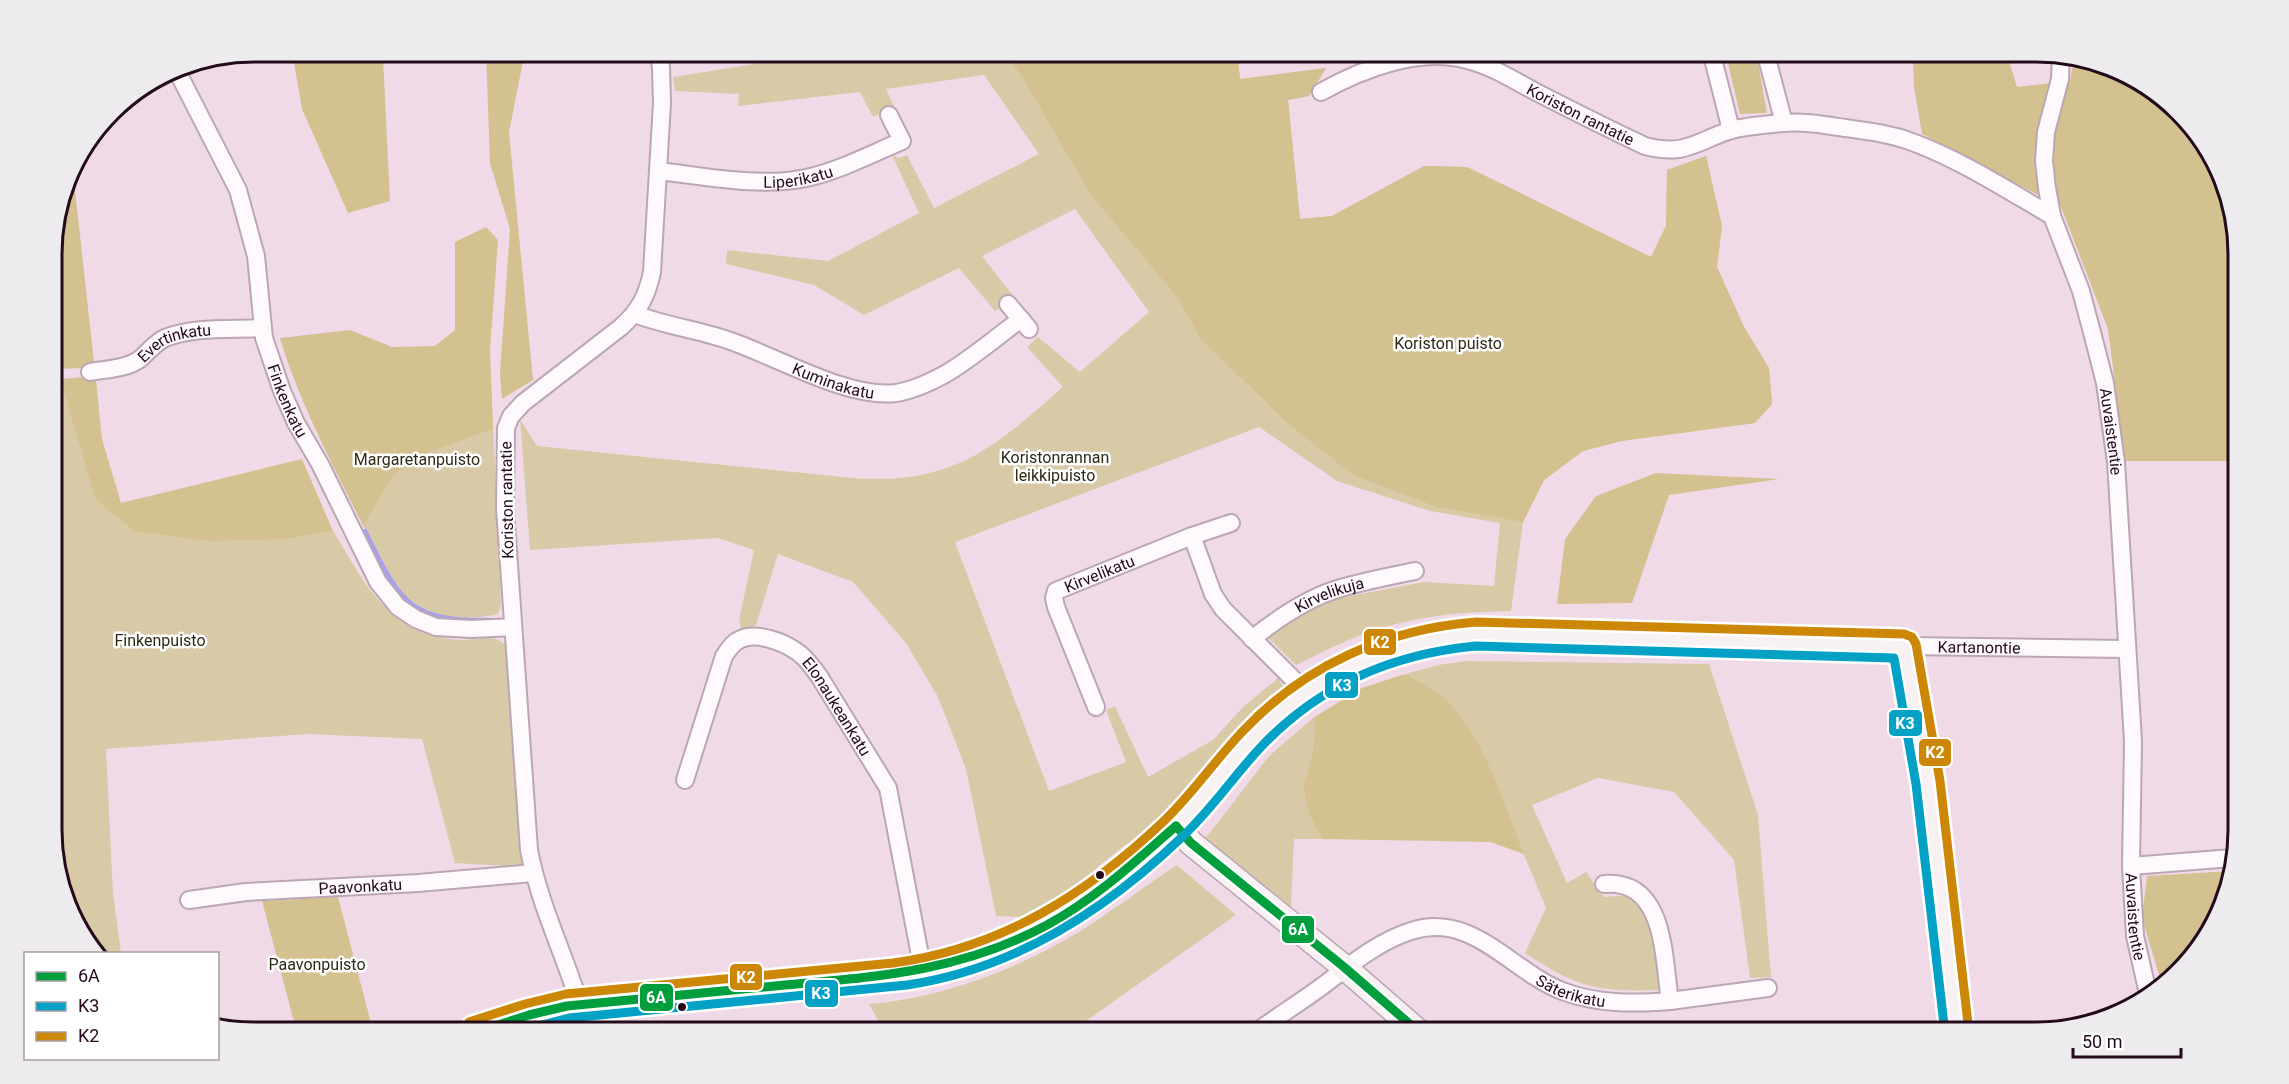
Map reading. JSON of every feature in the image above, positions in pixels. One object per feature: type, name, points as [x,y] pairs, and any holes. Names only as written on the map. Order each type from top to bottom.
[{"type":"street","name":"Koriston rantatie","points":[[585,1022],[533,873],[526,827],[505,508],[506,428],[511,416],[523,403],[608,338],[635,314],[646,298],[652,272],[658,171],[662,94],[659,62]]},
{"type":"street","name":"Koriston rantatie","points":[[1321,92],[1361,73],[1400,62]]},
{"type":"street","name":"Koriston rantatie","points":[[1473,62],[1645,146],[1659,150],[1679,150],[1703,143],[1729,131]]},
{"type":"street","points":[[1714,62],[1729,122],[1729,131],[1784,123],[1821,124],[1910,141],[1939,153],[2052,216]]},
{"type":"street","points":[[1768,62],[1784,123]]},
{"type":"street","name":"Auvaistentie","points":[[2061,63],[2060,79],[2045,142],[2045,170],[2052,216],[2081,291],[2105,383],[2116,462],[2133,741],[2131,866],[2135,936],[2146,987]]},
{"type":"street","name":"Finkenkatu","points":[[180,77],[238,190],[256,256],[263,328],[269,353],[296,423],[320,464],[369,566],[388,597],[416,619],[436,627],[471,629],[513,627]]},
{"type":"street","name":"Liperikatu","points":[[658,171],[744,180],[787,181],[806,178],[902,141],[889,115]]},
{"type":"street","name":"Kuminakatu","points":[[635,314],[652,321],[726,339],[842,385],[865,391],[896,393],[920,387],[949,372],[1025,324],[1008,304]]},
{"type":"street","name":"Evertinkatu","points":[[90,372],[127,365],[138,360],[163,339],[176,335],[263,328]]},
{"type":"street","name":"Kirvelikatu","points":[[1096,707],[1056,607],[1053,598],[1056,591],[1192,536],[1232,523]]},
{"type":"street","points":[[1192,536],[1214,594],[1223,609],[1306,692]]},
{"type":"street","name":"Kirvelikuja","points":[[1252,639],[1270,624],[1300,606],[1340,588],[1415,571]]},
{"type":"street","name":"Kartanontie","points":[[507,1022],[567,1006],[923,971],[982,955],[1065,915],[1113,880],[1176,826],[1253,739],[1279,713],[1306,692],[1376,654],[1406,644],[1443,636],[1476,634],[2127,650]]},
{"type":"street","name":"Elonaukeankatu","points":[[686,780],[724,656],[734,643],[742,638],[763,637],[795,650],[819,676],[888,788],[923,971]]},
{"type":"street","points":[[1904,646],[1928,782],[1956,1022]]},
{"type":"street","points":[[1176,826],[1191,843],[1344,967],[1407,1022]]},
{"type":"street","points":[[2131,866],[2225,859]]},
{"type":"street","name":"Paavonkatu","points":[[189,900],[246,892],[418,883],[533,873]]},
{"type":"street","points":[[1604,884],[1618,883],[1630,888],[1641,894],[1649,903],[1658,927],[1670,1001]]},
{"type":"street","name":"Säterikatu","points":[[1271,1022],[1330,980],[1344,967],[1397,937],[1427,927],[1457,930],[1488,943],[1538,978],[1560,990],[1581,997],[1627,1003],[1670,1001],[1768,988]]},
{"type":"green space","points":[[294,62],[383,62],[390,201],[348,213],[302,109]]},
{"type":"green space","points":[[486,62],[523,62],[509,132],[533,380],[502,399],[500,373],[510,229],[490,163]]},
{"type":"green space","name":"Koriston puisto","points":[[766,62],[1238,62],[1240,79],[1326,68],[1309,96],[1288,100],[1300,219],[1332,216],[1424,166],[1467,167],[1651,257],[1666,226],[1667,170],[1706,156],[1722,226],[1717,267],[1744,327],[1769,368],[1772,404],[1755,423],[1621,441],[1583,451],[1544,480],[1523,522],[1511,611],[1441,616],[1386,626],[1346,641],[1296,665],[1266,636],[1300,615],[1340,598],[1424,582],[1494,586],[1500,523],[1430,511],[1337,481],[1259,427],[955,542],[1049,791],[1126,762],[1106,710],[1115,706],[1148,777],[1213,740],[1243,707],[1278,678],[1287,693],[1154,832],[1125,845],[1100,865],[1059,907],[1042,918],[996,916],[966,769],[938,697],[906,643],[853,582],[778,554],[756,625],[742,632],[739,620],[754,550],[717,538],[530,550],[520,419],[537,446],[853,478],[888,479],[918,475],[945,469],[992,445],[1063,387],[1027,347],[1038,337],[1080,372],[1149,312],[1075,209],[982,256],[1014,297],[995,311],[959,268],[864,315],[814,285],[726,264],[727,250],[828,261],[919,213],[892,155],[899,158],[907,155],[934,208],[1039,154],[984,75],[886,89],[894,106],[873,117],[860,92],[738,106],[739,94],[675,91],[673,77]]},
{"type":"green space","points":[[1012,62],[1238,62],[1240,79],[1326,68],[1309,96],[1288,100],[1300,219],[1332,216],[1424,166],[1467,167],[1651,257],[1666,226],[1667,170],[1706,156],[1722,226],[1717,267],[1744,327],[1769,368],[1772,404],[1755,423],[1621,441],[1583,451],[1544,480],[1523,522],[1437,507],[1353,475],[1286,422],[1201,339],[1178,298],[1092,196]]},
{"type":"green space","points":[[1728,62],[1758,62],[1767,113],[1740,114]]},
{"type":"green space","points":[[1913,62],[2009,62],[2017,87],[2070,81],[2073,65],[2109,76],[2131,87],[2152,101],[2188,137],[2213,180],[2226,229],[2228,461],[2125,461],[2108,329],[2061,207],[1922,134],[1914,87]]},
{"type":"green space","points":[[74,186],[94,362],[83,368],[62,369],[62,241],[68,204]]},
{"type":"green space","points":[[486,227],[498,240],[490,350],[493,429],[426,453],[394,474],[363,525],[307,410],[280,338],[350,330],[392,347],[435,346],[455,330],[455,242]]},
{"type":"green space","name":"Margaretanpuisto","points":[[280,338],[367,381],[491,380],[501,605],[498,614],[483,617],[437,618],[413,605],[399,589],[375,550],[321,441],[294,380]]},
{"type":"green space","points":[[85,377],[96,379],[102,439],[121,503],[302,459],[333,531],[288,539],[208,541],[134,531],[95,499],[62,386],[62,379]]},
{"type":"green space","name":"Finkenpuisto","points":[[62,386],[95,499],[288,539],[333,531],[373,594],[406,624],[438,637],[459,640],[490,638],[506,646],[522,867],[455,863],[422,739],[307,734],[106,749],[113,893],[121,952],[105,952],[87,926],[76,904],[63,855]]},
{"type":"green space","points":[[1656,473],[1779,479],[1669,495],[1632,603],[1557,604],[1565,539],[1596,496]]},
{"type":"green space","points":[[1466,661],[1709,664],[1758,815],[1771,977],[1750,978],[1734,860],[1674,792],[1598,778],[1532,805],[1567,883],[1586,872],[1604,897],[1626,895],[1640,907],[1651,926],[1659,990],[1619,990],[1588,985],[1559,974],[1525,953],[1546,908],[1480,748],[1464,720],[1405,674],[1438,665]]},
{"type":"green space","points":[[1405,674],[1441,696],[1456,710],[1468,727],[1500,791],[1524,854],[1490,842],[1322,839],[1308,812],[1303,787],[1312,755],[1315,726],[1313,718],[1362,688]]},
{"type":"green space","points":[[1313,718],[1315,726],[1312,755],[1303,787],[1308,812],[1322,839],[1294,839],[1291,908],[1202,843],[1269,756]]},
{"type":"green space","points":[[1177,865],[1236,915],[1085,1022],[879,1022],[869,1004],[924,996],[978,980],[1055,946],[1104,916]]},
{"type":"green space","points":[[2223,871],[2213,904],[2202,926],[2188,947],[2159,976],[2142,918],[2147,876]]},
{"type":"green space","name":"Paavonpuisto","points":[[338,897],[371,1022],[294,1022],[262,901]]},
{"type":"waterway","points":[[365,531],[388,575],[410,602],[423,611],[441,617],[491,620]]},
{"type":"transit line","name":"K2","points":[[469,1022],[566,994],[893,963],[933,956],[1006,931],[1073,894],[1135,847],[1176,809],[1243,731],[1293,687],[1349,654],[1380,642],[1443,626],[1476,622],[1904,634],[1912,637],[1916,644],[1940,781],[1968,1022]]},
{"type":"transit line","name":"K3","points":[[554,1022],[569,1018],[907,985],[984,966],[1021,951],[1089,912],[1152,864],[1193,827],[1260,748],[1283,726],[1332,690],[1358,676],[1415,656],[1476,646],[1894,658],[1916,784],[1944,1022]]},
{"type":"transit line","name":"6A","points":[[1176,826],[1191,843],[1344,967],[1407,1022]]},
{"type":"transit line","name":"6A","points":[[507,1022],[567,1006],[880,975],[914,970],[981,954],[1047,925],[1082,904],[1176,826]]},
{"type":"park label","name":"Koristonrannan leikkipuisto","points":[[1055,466]]}]
